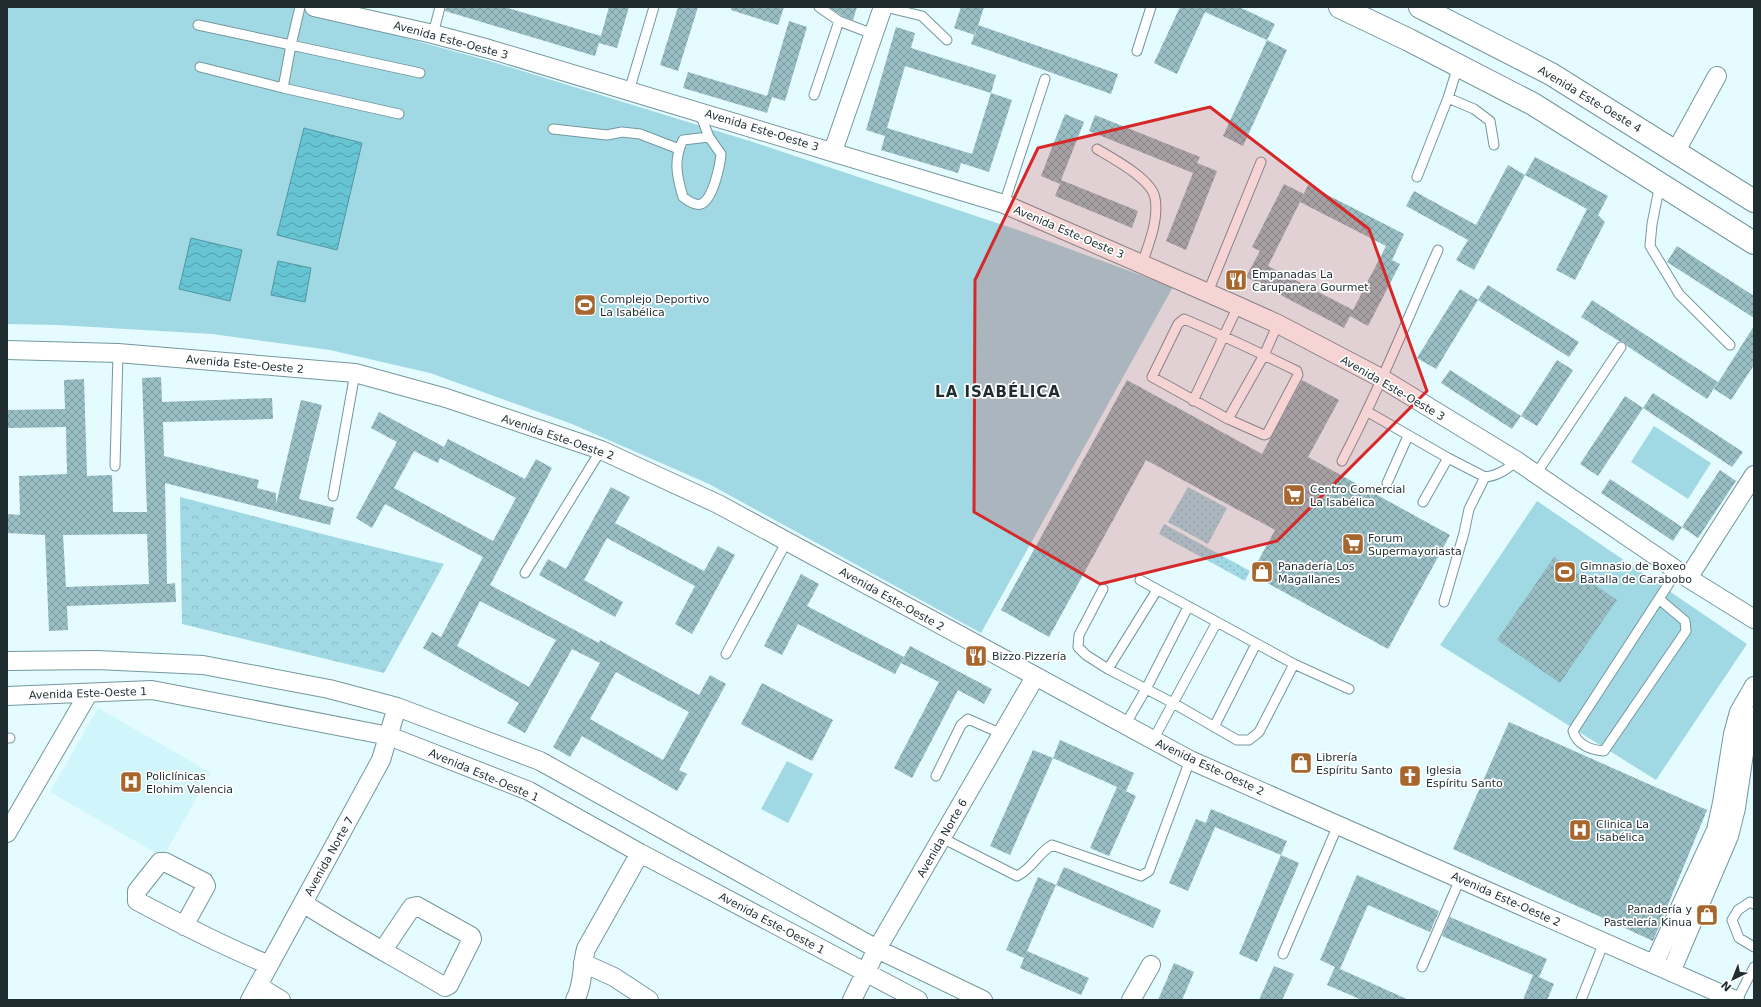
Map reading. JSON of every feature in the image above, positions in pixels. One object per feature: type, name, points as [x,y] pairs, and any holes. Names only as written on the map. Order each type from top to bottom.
[{"type":"main road","points":[[1340,7],[1533,104],[1660,182],[1754,243]]},
{"type":"main road","name":"Avenida Este-Oeste 4","points":[[1431,9],[1551,74],[1754,201]]},
{"type":"street","name":"Avenida Este-Oeste 3","points":[[314,7],[433,34],[833,151],[1004,204],[1208,292],[1278,324],[1381,378],[1517,461],[1683,574],[1754,619]]},
{"type":"street","points":[[833,151],[884,7]]},
{"type":"street","points":[[1676,151],[1717,76]]},
{"type":"street","name":"Avenida Este-Oeste 2","points":[[7,350],[118,353],[355,373],[446,398],[601,450],[718,504],[1190,760],[1736,1000]]},
{"type":"street","points":[[1683,574],[1754,475]]},
{"type":"street","points":[[7,661],[97,660],[203,665],[328,689],[397,707],[540,761],[877,950],[983,1000]]},
{"type":"street","name":"Avenida Norte 6","points":[[852,1000],[877,950],[1035,677]]},
{"type":"street","points":[[1654,964],[1716,830],[1722,803],[1732,734],[1739,712],[1754,686]]},
{"type":"street","name":"Avenida Este-Oeste 1","points":[[7,696],[88,694],[152,690],[389,736],[529,791],[640,853],[918,1000]]},
{"type":"street","points":[[7,833],[88,694]]},
{"type":"street","name":"Avenida Norte 7","points":[[254,993],[381,760],[397,707]]},
{"type":"street","points":[[1671,972],[1729,836],[1736,808],[1746,740],[1754,716]]},
{"type":"street","points":[[575,1000],[583,980],[583,962],[586,950],[640,853]]},
{"type":"street","points":[[303,903],[354,936],[383,950],[445,987],[449,985],[472,939],[471,936],[417,906],[412,907],[383,950]]},
{"type":"street","points":[[184,926],[269,965]]},
{"type":"street","points":[[583,962],[614,977],[649,1000]]},
{"type":"street","points":[[1131,1000],[1151,965]]},
{"type":"street","points":[[254,993],[281,1000]]},
{"type":"lane","points":[[283,88],[300,7]]},
{"type":"lane","points":[[433,34],[440,7]]},
{"type":"lane","points":[[629,91],[654,7]]},
{"type":"lane","points":[[819,7],[840,21],[874,34]]},
{"type":"lane","points":[[884,7],[923,12],[948,40]]},
{"type":"lane","points":[[1137,51],[1151,7]]},
{"type":"lane","points":[[814,96],[840,21]]},
{"type":"lane","points":[[198,25],[420,73]]},
{"type":"lane","points":[[1417,177],[1448,98],[1458,66]]},
{"type":"lane","points":[[200,67],[283,88],[399,114]]},
{"type":"lane","points":[[1004,204],[1045,79]]},
{"type":"lane","points":[[1448,98],[1474,109],[1490,121],[1494,146]]},
{"type":"lane","points":[[698,111],[709,137],[722,154],[713,186],[707,199],[701,204],[693,204],[683,198],[676,175],[679,149],[683,140],[709,137]]},
{"type":"lane","points":[[553,129],[607,135],[622,132],[640,134],[679,149]]},
{"type":"lane","points":[[1097,149],[1125,165],[1146,183],[1155,196],[1154,228],[1142,264]]},
{"type":"lane","points":[[1208,292],[1261,162]]},
{"type":"lane","points":[[1660,182],[1652,224],[1650,246],[1679,294],[1730,345]]},
{"type":"lane","points":[[1342,461],[1368,412],[1381,378],[1438,250]]},
{"type":"lane","points":[[1193,401],[1238,306]]},
{"type":"lane","points":[[1184,319],[1264,355],[1297,371],[1298,375],[1270,430],[1264,435],[1193,401],[1152,376],[1178,324],[1184,319]]},
{"type":"lane","points":[[1228,419],[1264,355],[1278,324]]},
{"type":"lane","points":[[1536,474],[1621,347]]},
{"type":"lane","points":[[115,466],[118,353]]},
{"type":"lane","points":[[333,496],[355,373]]},
{"type":"lane","points":[[1368,412],[1408,436],[1485,477],[1491,477],[1504,471],[1517,461]]},
{"type":"lane","points":[[1387,483],[1408,436]]},
{"type":"lane","points":[[525,573],[601,450]]},
{"type":"lane","points":[[1423,502],[1448,458]]},
{"type":"lane","points":[[1444,602],[1470,508],[1485,477]]},
{"type":"lane","points":[[726,654],[787,541]]},
{"type":"lane","points":[[1659,598],[1685,621],[1686,631],[1604,751],[1594,750],[1581,743],[1575,737],[1573,731],[1659,598],[1683,574]]},
{"type":"lane","points":[[1140,580],[1294,664],[1349,689]]},
{"type":"lane","points":[[1103,589],[1079,635],[1078,647],[1086,655],[1108,669],[1173,703],[1237,740],[1249,740],[1259,732],[1294,664]]},
{"type":"lane","points":[[1108,669],[1157,590]]},
{"type":"lane","points":[[1125,725],[1146,689],[1188,607]]},
{"type":"lane","points":[[1153,740],[1216,622]]},
{"type":"lane","points":[[1214,727],[1256,644]]},
{"type":"lane","points":[[936,776],[961,725],[968,719],[1002,734]]},
{"type":"lane","points":[[942,838],[1017,876],[1025,872],[1045,849],[1052,844],[1141,876],[1149,871],[1190,760]]},
{"type":"lane","points":[[1283,954],[1338,825]]},
{"type":"lane","points":[[1422,967],[1460,879]]},
{"type":"lane","points":[[1754,904],[1750,902],[1738,910],[1732,920],[1739,938],[1754,948]]},
{"type":"lane","points":[[1581,1000],[1604,942]]},
{"type":"lane","points":[[1736,1000],[1754,967]]},
{"type":"highlighted area","points":[[1210,107],[1369,229],[1427,391],[1277,541],[1100,584],[974,512],[975,280],[1038,148]]},
{"type":"shaded area","name":"Policlínicas Elohim Valencia","points":[[98,708],[211,773],[163,857],[50,792]]},
{"type":"green space","name":"Complejo Deportivo La Isabélica","points":[[7,7],[293,7],[493,62],[753,142],[1015,229],[1173,287],[981,633],[709,484],[572,424],[430,373],[330,350],[212,334],[58,325],[7,324]]},
{"type":"green space","points":[[1654,426],[1711,463],[1688,499],[1631,462]]},
{"type":"green space","points":[[1188,487],[1227,508],[1208,544],[1168,522]]},
{"type":"green space","points":[[180,497],[444,564],[384,673],[182,624]]},
{"type":"green space","name":"Gimnasio de Boxeo Batalla de Carabobo","points":[[1537,501],[1747,644],[1656,780],[1440,645]]},
{"type":"green space","points":[[1164,524],[1250,571],[1245,581],[1159,534]]},
{"type":"green space","points":[[787,761],[813,774],[788,823],[761,809]]},
{"type":"water","points":[[304,128],[362,143],[337,250],[277,235]]},
{"type":"water","points":[[191,238],[242,250],[230,301],[179,289]]},
{"type":"water","points":[[278,261],[311,268],[305,302],[271,295]]},
{"type":"building","points":[[446,7],[505,7],[601,36],[595,56],[445,11]]},
{"type":"building","points":[[609,7],[629,7],[617,48],[599,43]]},
{"type":"building","points":[[678,7],[698,7],[678,71],[660,65]]},
{"type":"building","points":[[731,7],[784,7],[778,25],[731,10]]},
{"type":"building","points":[[829,7],[857,7],[853,20],[842,16]]},
{"type":"building","points":[[961,7],[984,7],[975,35],[954,28]]},
{"type":"building","points":[[1180,7],[1239,7],[1275,24],[1267,40],[1205,12],[1177,74],[1154,63]]},
{"type":"building","points":[[789,21],[807,27],[785,101],[772,97],[767,113],[683,88],[688,72],[767,96]]},
{"type":"building","points":[[978,25],[1118,74],[1111,94],[971,44]]},
{"type":"building","points":[[896,27],[915,33],[911,48],[996,75],[991,93],[1012,100],[989,172],[961,163],[958,173],[881,150],[885,136],[866,130]],"holes":[[[905,66],[991,93],[972,154],[887,128]]]},
{"type":"building","points":[[1267,40],[1287,50],[1243,146],[1223,136]]},
{"type":"building","points":[[1065,114],[1084,122],[1061,180],[1138,211],[1132,228],[1055,196],[1060,184],[1041,176]]},
{"type":"building","points":[[1095,115],[1200,157],[1197,163],[1217,171],[1186,250],[1166,241],[1193,173],[1089,131]]},
{"type":"building","points":[[1535,157],[1608,196],[1598,215],[1605,222],[1575,280],[1556,270],[1587,209],[1525,175]]},
{"type":"building","points":[[1508,165],[1525,175],[1474,270],[1456,260],[1468,240],[1406,206],[1414,191],[1476,225]]},
{"type":"building","points":[[1284,184],[1304,194],[1308,185],[1404,234],[1392,260],[1400,264],[1368,326],[1350,316],[1344,328],[1246,277],[1260,251],[1252,247]],"holes":[[[1300,202],[1386,246],[1353,310],[1268,266]]]},
{"type":"building","points":[[1677,246],[1754,296],[1754,318],[1667,262]]},
{"type":"building","points":[[1488,285],[1579,342],[1569,357],[1478,300]]},
{"type":"building","points":[[1460,289],[1478,300],[1436,369],[1417,358]]},
{"type":"building","points":[[1592,300],[1718,382],[1707,399],[1627,346],[1624,342],[1619,341],[1581,317]]},
{"type":"building","points":[[1754,326],[1754,365],[1731,400],[1714,389]]},
{"type":"building","points":[[1557,360],[1573,370],[1537,426],[1521,416]]},
{"type":"building","points":[[1450,370],[1521,416],[1512,429],[1441,383]]},
{"type":"building","points":[[161,377],[162,402],[272,398],[273,419],[163,422],[164,456],[259,480],[257,488],[276,493],[276,504],[301,400],[322,405],[299,499],[334,508],[330,525],[165,483],[167,584],[175,583],[176,602],[67,606],[68,630],[49,631],[45,535],[7,533],[7,514],[20,515],[19,476],[67,474],[66,427],[7,428],[7,410],[65,409],[64,380],[84,379],[87,476],[112,475],[113,512],[147,512],[142,378]],"holes":[[[147,534],[149,584],[66,587],[63,535]]]},
{"type":"building","name":"Centro Comercial La Isabélica","points":[[1127,380],[1262,454],[1302,380],[1339,400],[1308,457],[1450,535],[1388,649],[1251,574],[1275,530],[1146,460],[1049,637],[1001,610]]},
{"type":"building","points":[[1653,393],[1743,452],[1732,467],[1643,408]]},
{"type":"building","points":[[1625,396],[1643,408],[1598,476],[1580,464]]},
{"type":"building","points":[[379,412],[444,447],[448,439],[525,479],[536,459],[552,468],[490,585],[599,643],[600,640],[699,695],[710,675],[726,684],[679,770],[687,774],[677,791],[582,736],[570,757],[553,747],[600,663],[572,649],[525,733],[507,723],[519,703],[423,648],[432,632],[441,637],[483,557],[385,504],[372,528],[356,518],[397,442],[371,428]],"holes":[[[414,451],[438,463],[440,458],[516,498],[493,541],[394,488]],[[480,601],[556,640],[529,687],[457,646]],[[616,672],[689,712],[663,760],[590,719]]]},
{"type":"building","points":[[1720,470],[1736,481],[1698,538],[1682,527]]},
{"type":"building","points":[[1610,479],[1682,527],[1673,541],[1601,493]]},
{"type":"building","points":[[611,487],[630,497],[615,523],[704,571],[718,546],[735,555],[692,634],[675,624],[695,586],[607,538],[584,580],[623,602],[615,617],[539,575],[548,559],[566,569]]},
{"type":"building","points":[[1554,557],[1617,600],[1560,683],[1497,640]]},
{"type":"building","points":[[801,574],[819,584],[807,606],[904,657],[895,674],[798,624],[782,655],[764,646]]},
{"type":"building","points":[[910,646],[992,689],[984,704],[958,690],[912,778],[894,768],[939,682],[901,663]]},
{"type":"building","points":[[762,683],[833,720],[812,761],[741,724]]},
{"type":"building","name":"Clinica La Isabélica","points":[[1509,722],[1707,810],[1653,941],[1453,849]]},
{"type":"building","points":[[1060,740],[1134,773],[1126,791],[1053,758]]},
{"type":"building","points":[[1033,750],[1053,758],[1010,855],[990,846]]},
{"type":"building","points":[[1117,787],[1136,796],[1109,856],[1090,848]]},
{"type":"building","points":[[1211,809],[1287,841],[1281,855],[1215,827],[1188,891],[1169,883],[1196,819],[1206,823]]},
{"type":"building","points":[[1281,855],[1299,863],[1257,962],[1239,954]]},
{"type":"building","points":[[1064,867],[1161,910],[1153,928],[1056,885]]},
{"type":"building","points":[[1357,875],[1439,911],[1430,932],[1368,905],[1340,969],[1409,1000],[1362,1000],[1327,985],[1335,967],[1320,960]]},
{"type":"building","points":[[1038,877],[1056,885],[1027,951],[1089,978],[1081,995],[1020,968],[1024,958],[1006,950]]},
{"type":"building","points":[[1450,917],[1547,959],[1539,977],[1554,984],[1547,1000],[1523,1000],[1533,975],[1442,936]]},
{"type":"building","points":[[1174,963],[1194,972],[1182,1000],[1158,1000]]},
{"type":"building","points":[[1274,966],[1294,974],[1282,1000],[1259,1000]]},
{"type":"place","name":"Empanadas La Carupanera Gourmet","points":[[1236,280]]},
{"type":"place","name":"Complejo Deportivo La Isabélica","points":[[585,305]]},
{"type":"place","name":"Centro Comercial La Isabélica","points":[[1294,495]]},
{"type":"place","name":"Forum Supermayoriasta","points":[[1353,544]]},
{"type":"place","name":"Panadería Los Magallanes","points":[[1262,572]]},
{"type":"place","name":"Gimnasio de Boxeo Batalla de Carabobo","points":[[1565,572]]},
{"type":"place","name":"Bizzo Pizzería","points":[[976,656]]},
{"type":"place","name":"Librería Espíritu Santo","points":[[1301,763]]},
{"type":"place","name":"Iglesia Espíritu Santo","points":[[1410,776]]},
{"type":"place","name":"Policlínicas Elohim Valencia","points":[[131,782]]},
{"type":"place","name":"Clinica La Isabélica","points":[[1580,830]]},
{"type":"place","name":"Panadería y Pastelería Kinua","points":[[1707,915]]},
{"type":"district","name":"LA ISABÉLICA","points":[[998,392]]}]
